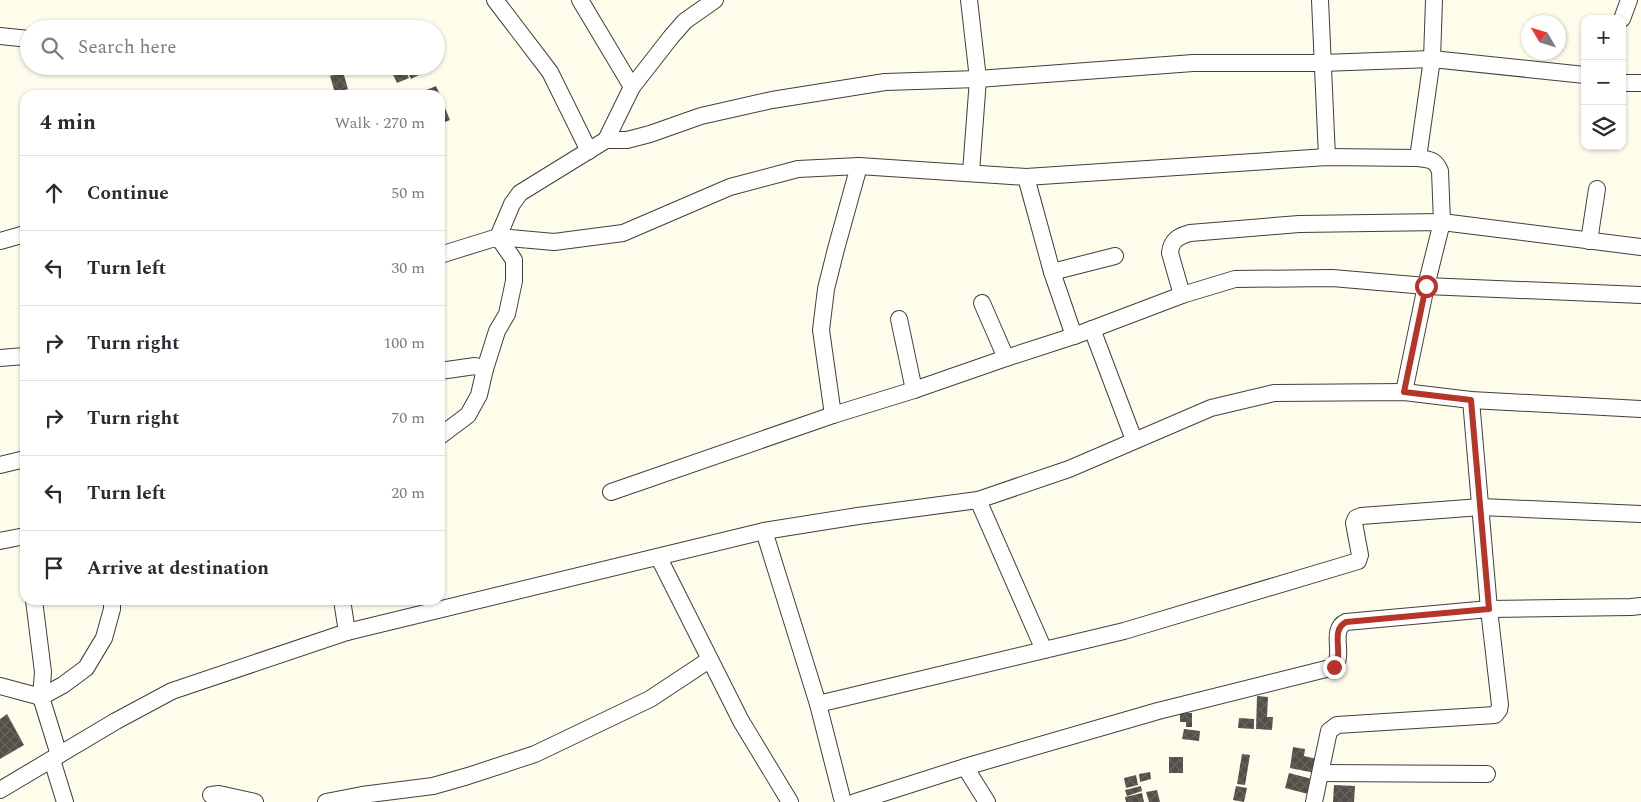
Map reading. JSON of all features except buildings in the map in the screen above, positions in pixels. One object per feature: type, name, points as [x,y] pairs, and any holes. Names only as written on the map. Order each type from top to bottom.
[{"type":"street","points":[[495,0],[550,72],[589,151]]},
{"type":"street","points":[[580,0],[632,87]]},
{"type":"street","points":[[498,237],[512,204],[520,193],[606,140],[632,87],[685,21],[715,0]]},
{"type":"street","points":[[969,0],[978,80],[971,172]]},
{"type":"street","points":[[1320,0],[1327,158]]},
{"type":"street","points":[[1418,158],[1432,58],[1434,0]]},
{"type":"street","points":[[1623,15],[1629,0]]},
{"type":"street","points":[[0,36],[20,38]]},
{"type":"street","points":[[606,140],[626,140],[650,134],[701,116],[772,100],[885,82],[978,80],[1193,63],[1322,63],[1432,58],[1581,75]]},
{"type":"street","points":[[1626,83],[1641,83]]},
{"type":"street","points":[[445,253],[498,237],[554,242],[623,233],[730,187],[798,169],[860,166],[1026,177],[1175,166],[1327,158],[1418,158],[1430,160],[1436,164],[1440,171],[1442,222],[1426,286],[1404,392]]},
{"type":"street","points":[[833,415],[821,330],[826,289],[860,166]]},
{"type":"street","points":[[1026,177],[1052,272],[1074,336]]},
{"type":"street","points":[[1589,241],[1597,188]]},
{"type":"street","points":[[1182,295],[1170,252],[1171,247],[1179,236],[1190,233],[1299,224],[1442,222],[1641,247]]},
{"type":"street","points":[[0,241],[20,235]]},
{"type":"street","points":[[445,432],[468,415],[479,395],[485,368],[497,331],[507,314],[514,281],[514,260],[498,237]]},
{"type":"street","points":[[1052,272],[1115,256]]},
{"type":"street","points":[[611,492],[833,415],[1074,336],[1182,295],[1235,279],[1332,278],[1426,286],[1641,295]]},
{"type":"street","points":[[982,303],[1006,358]]},
{"type":"street","points":[[899,319],[914,390]]},
{"type":"street","points":[[1092,329],[1134,440]]},
{"type":"street","points":[[0,358],[20,356]]},
{"type":"street","points":[[445,370],[475,366],[485,368]]},
{"type":"street","points":[[0,790],[116,720],[172,691],[347,632],[659,558],[764,531],[978,500],[1062,472],[1211,408],[1274,392],[1404,392],[1471,400],[1641,409]]},
{"type":"street","points":[[1314,802],[1329,731],[1337,725],[1495,715],[1500,705],[1489,609],[1471,400]]},
{"type":"street","points":[[0,465],[20,460]]},
{"type":"street","points":[[978,500],[1044,650]]},
{"type":"street","points":[[818,704],[1124,630],[1358,561],[1360,555],[1354,523],[1356,518],[1361,516],[1481,507],[1641,514]]},
{"type":"street","points":[[764,531],[818,704],[842,802]]},
{"type":"street","points":[[0,541],[20,537]]},
{"type":"street","points":[[659,558],[741,721],[790,802]]},
{"type":"street","points":[[35,605],[43,672],[41,697],[65,802]]},
{"type":"street","points":[[0,686],[41,697],[63,685],[86,668],[104,638],[112,605]]},
{"type":"street","points":[[343,605],[347,632]]},
{"type":"street","points":[[855,802],[965,767],[1158,711],[1334,667],[1338,659],[1338,630],[1340,625],[1346,622],[1489,609],[1641,606]]},
{"type":"street","points":[[326,802],[362,795],[433,786],[535,754],[650,698],[709,660]]},
{"type":"street","points":[[965,767],[987,802]]},
{"type":"street","points":[[1321,773],[1487,774]]},
{"type":"street","points":[[211,795],[219,794],[254,802]]},
{"type":"route","points":[[1334,667],[1338,659],[1338,630],[1340,625],[1346,622],[1489,609],[1471,400],[1404,392],[1426,286]]}]
